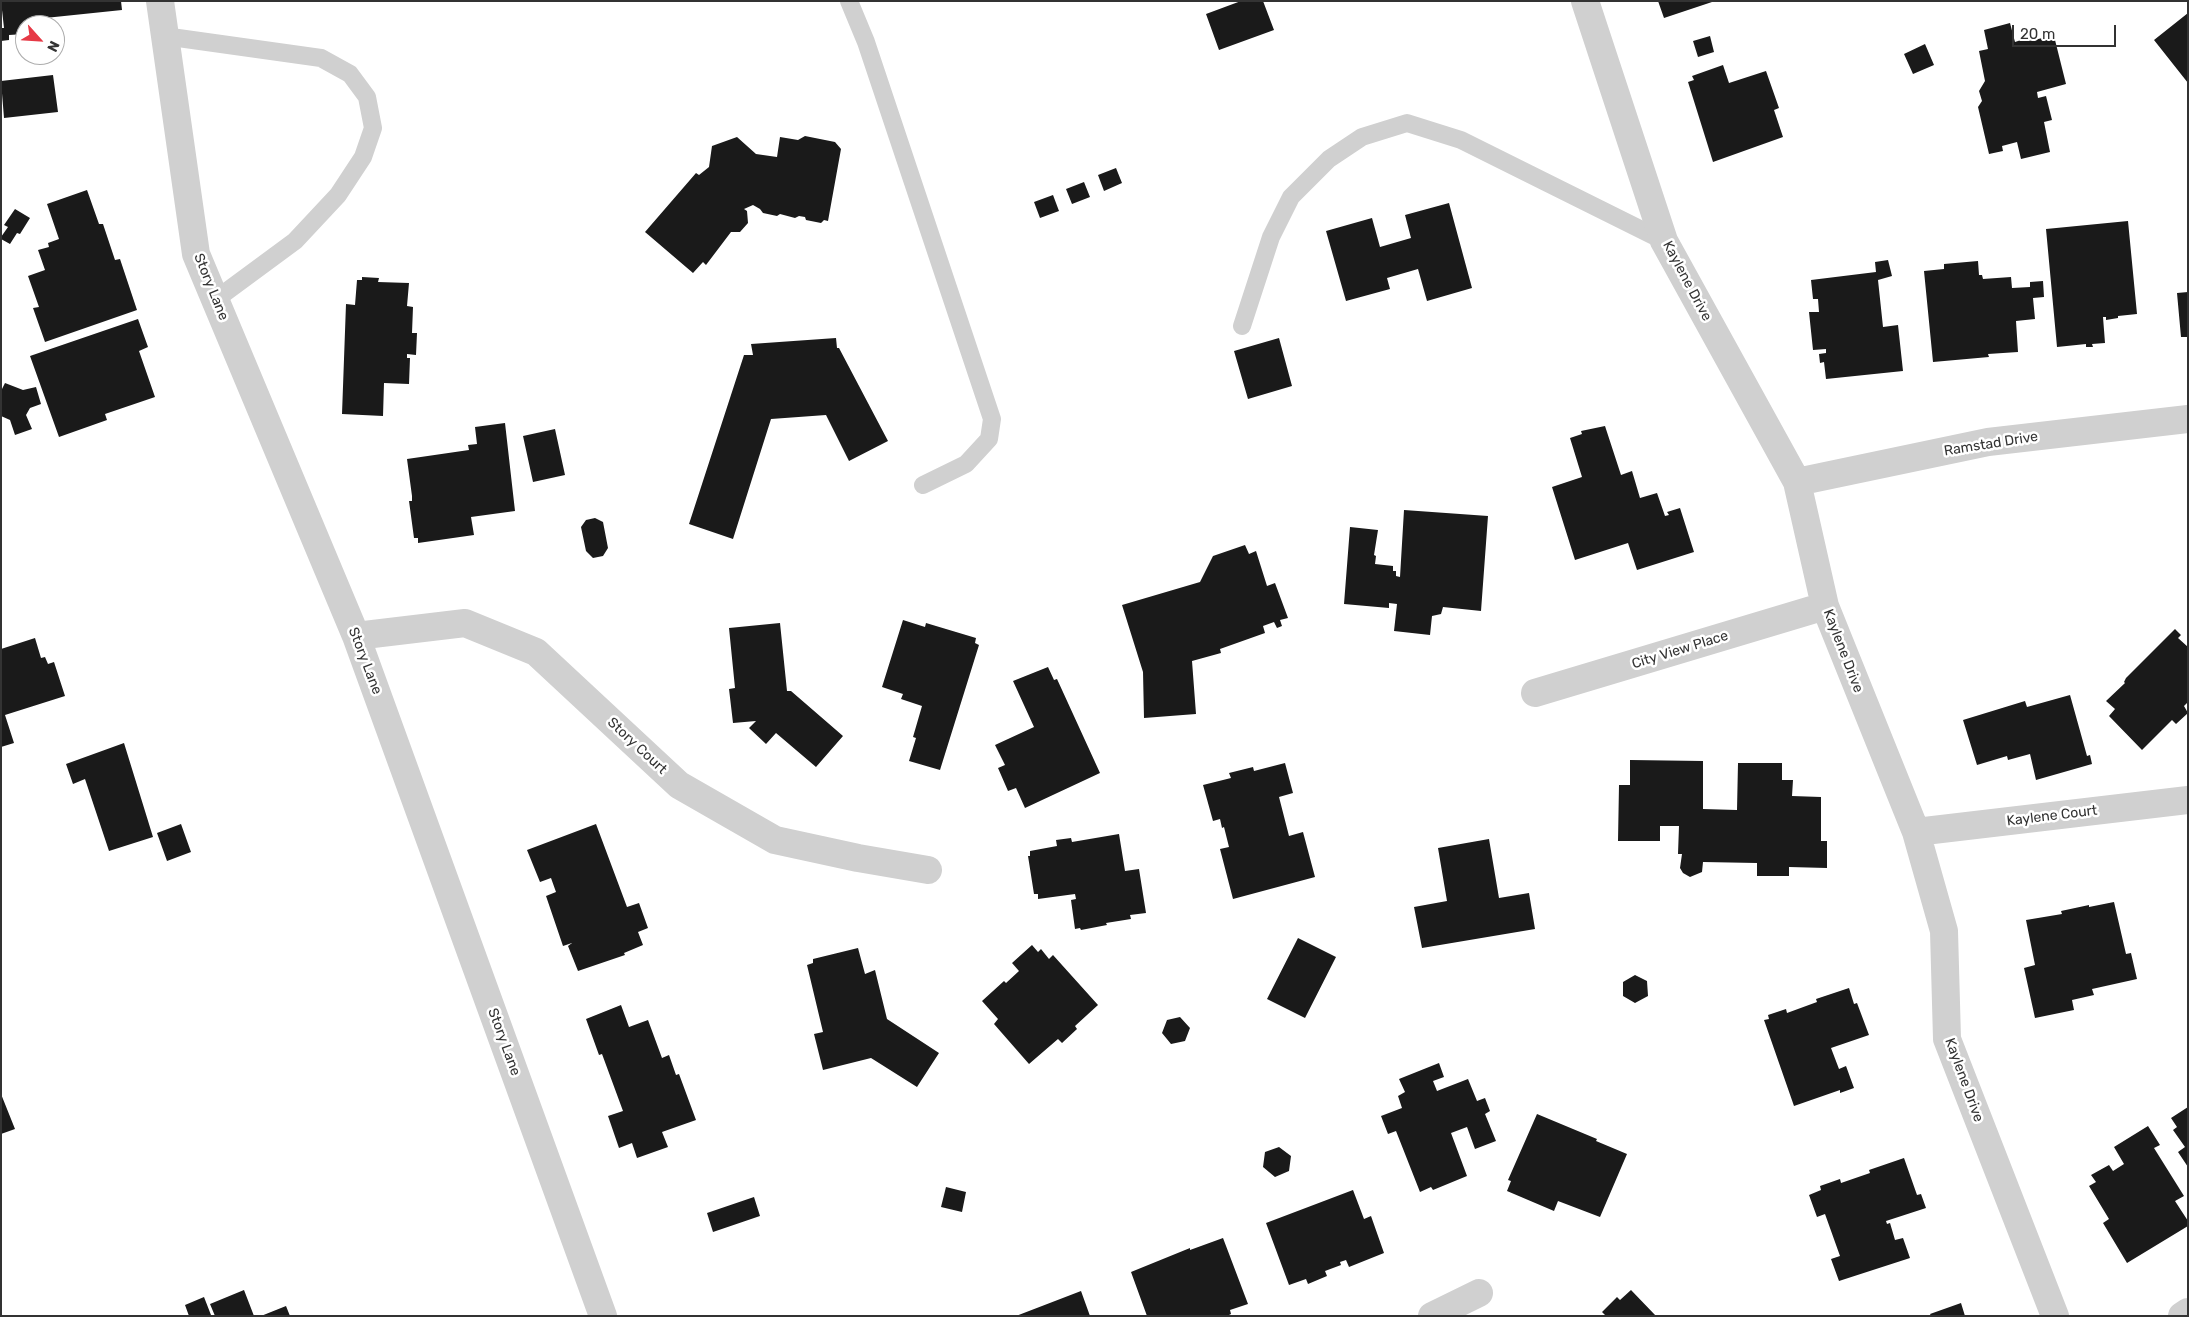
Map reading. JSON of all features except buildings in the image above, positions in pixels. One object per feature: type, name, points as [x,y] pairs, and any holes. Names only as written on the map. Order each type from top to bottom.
[{"type":"street","name":"Story Lane","points":[[160,1],[196,254],[356,636],[603,1316]]},
{"type":"street","name":"Kaylene Drive","points":[[1586,1],[1664,241],[1797,482],[1826,606],[1916,832],[1944,931],[1947,1039],[2055,1316]]},
{"type":"street","name":"Ramstad Drive","points":[[1797,482],[1988,442],[2188,419]]},
{"type":"street","name":"City View Place","points":[[1535,693],[1826,606]]},
{"type":"street","name":"Story Court","points":[[356,636],[465,623],[536,652],[679,785],[775,840],[858,858],[928,870]]},
{"type":"street","name":"Kaylene Court","points":[[1916,832],[2188,800]]},
{"type":"street","points":[[1432,1316],[1479,1293]]},
{"type":"street","points":[[2182,1316],[2188,1312]]},
{"type":"lane","points":[[849,1],[866,42],[992,419],[989,439],[966,464],[923,485]]},
{"type":"lane","points":[[164,36],[321,58],[350,74],[367,97],[373,128],[363,157],[338,196],[295,240],[215,300]]},
{"type":"lane","points":[[1242,326],[1271,237],[1292,196],[1329,159],[1362,137],[1407,122],[1461,140],[1664,241]]}]
